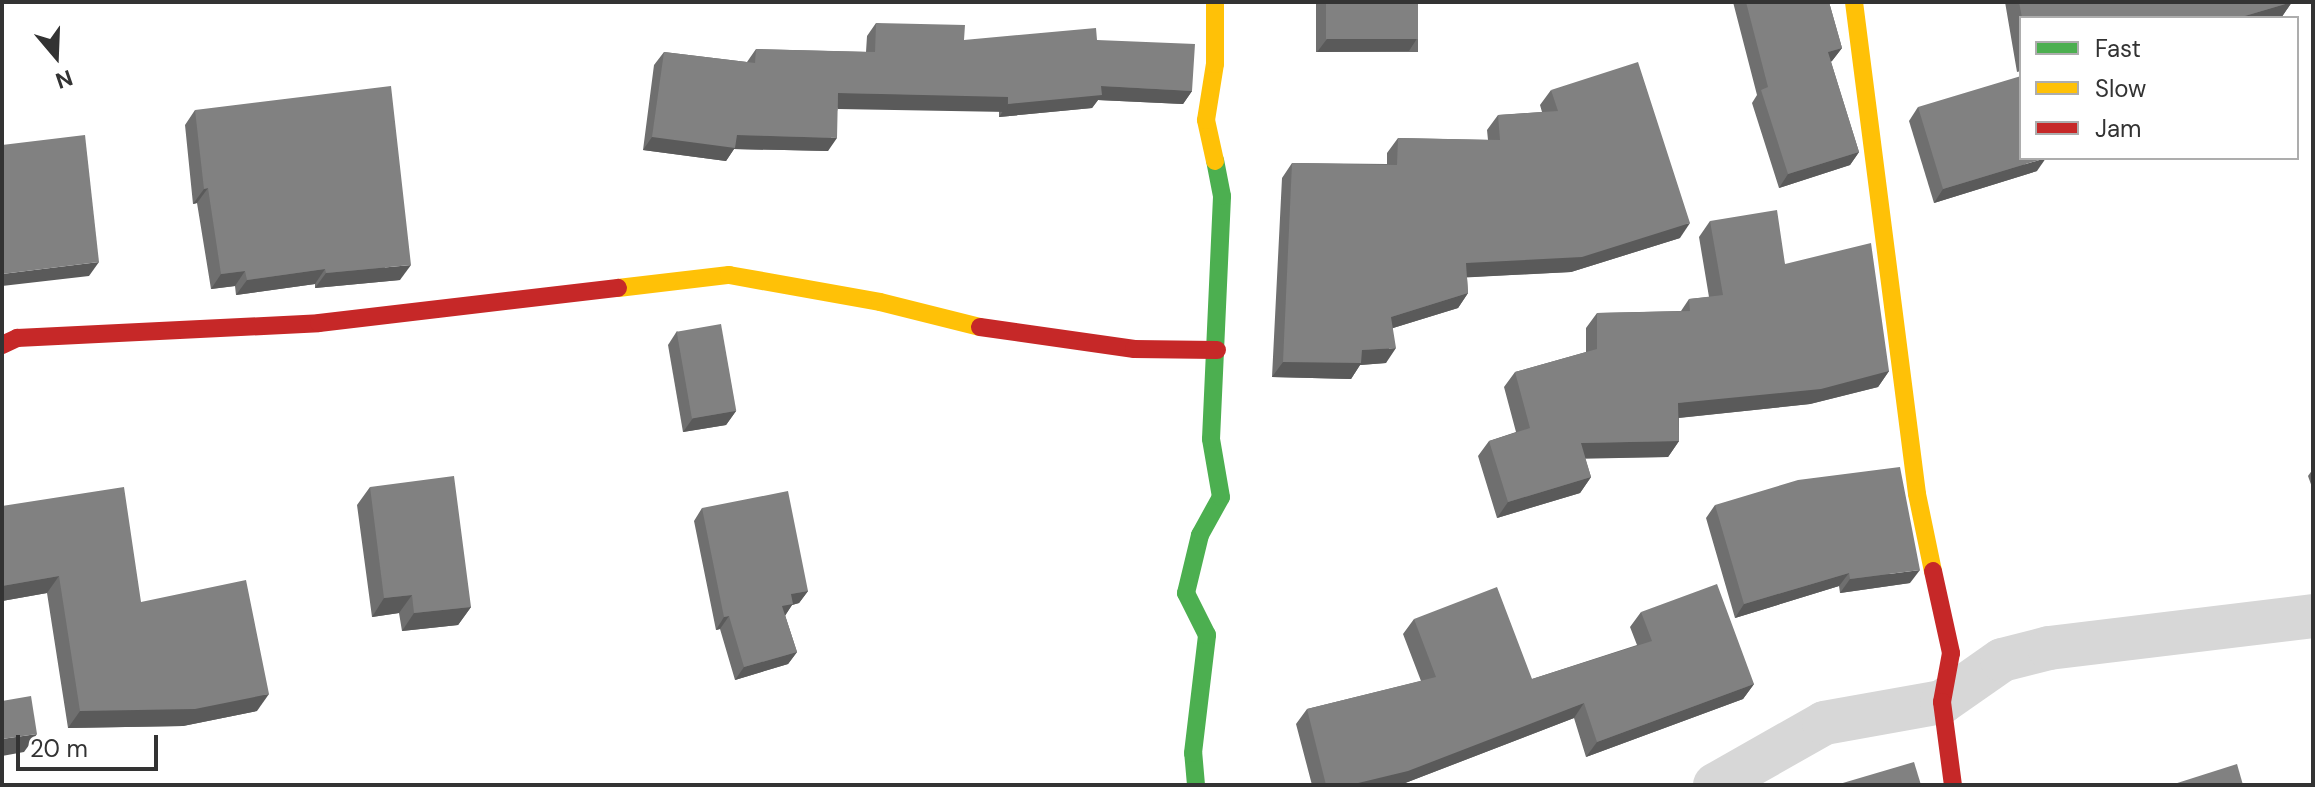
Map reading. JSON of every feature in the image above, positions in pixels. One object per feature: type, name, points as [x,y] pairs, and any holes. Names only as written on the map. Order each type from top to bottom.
[{"type":"street","points":[[1196,785],[1193,753],[1207,635],[1186,593],[1200,535],[1221,497],[1211,439],[1222,196],[1206,120],[1215,64],[1215,2]]},
{"type":"street","points":[[1854,2],[1917,494],[1951,653],[1942,702],[1953,785]]},
{"type":"street","points":[[2,345],[17,338],[319,323],[729,275],[880,302],[1002,333],[1134,349],[1217,350]]},
{"type":"street","points":[[1715,785],[1824,723],[1942,702],[2002,660],[2049,648],[2313,616]]},
{"type":"building","points":[[1326,2],[1418,2],[1418,39],[1326,39]]},
{"type":"building","points":[[1746,2],[1829,2],[1842,48],[1828,52],[1859,152],[1788,174],[1761,90],[1768,87]]},
{"type":"building","points":[[2019,2],[2292,2],[2245,16],[2022,16]]},
{"type":"building","points":[[876,23],[965,25],[964,40],[1096,28],[1097,40],[1195,44],[1192,91],[1101,86],[1102,95],[1008,104],[1008,97],[838,93],[837,138],[737,135],[735,148],[652,137],[664,52],[755,63],[756,49],[875,52]]},
{"type":"building","points":[[1638,62],[1690,223],[1582,257],[1466,263],[1468,293],[1391,317],[1396,348],[1362,350],[1361,363],[1283,362],[1292,163],[1397,165],[1398,138],[1500,140],[1498,115],[1558,111],[1551,90]]},
{"type":"building","points":[[2019,77],[2019,160],[2039,160],[1943,189],[1918,107]]},
{"type":"building","points":[[391,86],[411,265],[326,273],[325,269],[247,280],[245,271],[221,274],[208,188],[204,189],[195,110]]},
{"type":"building","points":[[85,135],[99,262],[2,274],[2,145]]},
{"type":"building","points":[[1777,210],[1785,264],[1871,243],[1889,371],[1821,389],[1678,403],[1679,441],[1581,443],[1591,477],[1508,502],[1489,441],[1530,428],[1515,372],[1597,349],[1597,313],[1690,311],[1689,299],[1723,295],[1710,221]]},
{"type":"building","points":[[721,324],[736,411],[692,418],[677,332]]},
{"type":"building","points":[[1900,467],[1920,570],[1850,579],[1849,573],[1744,604],[1715,505],[1798,480]]},
{"type":"building","points":[[454,476],[471,607],[414,613],[412,595],[384,598],[370,487]]},
{"type":"building","points":[[124,487],[141,602],[246,580],[269,694],[195,709],[80,711],[59,576],[2,586],[2,506]]},
{"type":"building","points":[[788,491],[808,591],[791,594],[793,604],[782,606],[797,652],[744,667],[729,616],[724,617],[702,508]]},
{"type":"building","points":[[1717,584],[1754,684],[1597,742],[1584,703],[1408,771],[1350,785],[1326,785],[1307,709],[1436,677],[1414,619],[1497,587],[1532,679],[1652,641],[1641,612]]},
{"type":"building","points":[[31,696],[37,734],[2,739],[2,701]]},
{"type":"building","points":[[1914,762],[1921,785],[1836,785]]},
{"type":"building","points":[[2237,764],[2243,785],[2171,785]]},
{"type":"traffic: fast","points":[[1196,785],[1193,753],[1207,635],[1186,593],[1200,535],[1221,497],[1211,439],[1222,196],[1215,161]]},
{"type":"traffic: slow","points":[[1215,2],[1215,64],[1206,120],[1215,161]]},
{"type":"traffic: slow","points":[[1854,2],[1917,494],[1933,571]]},
{"type":"traffic: slow","points":[[618,288],[729,275],[880,302],[980,327]]},
{"type":"traffic: jam","points":[[2,345],[17,338],[319,323],[618,288]]},
{"type":"traffic: jam","points":[[980,327],[1134,349],[1217,350]]},
{"type":"traffic: jam","points":[[1933,571],[1951,653],[1942,702],[1953,785]]}]
